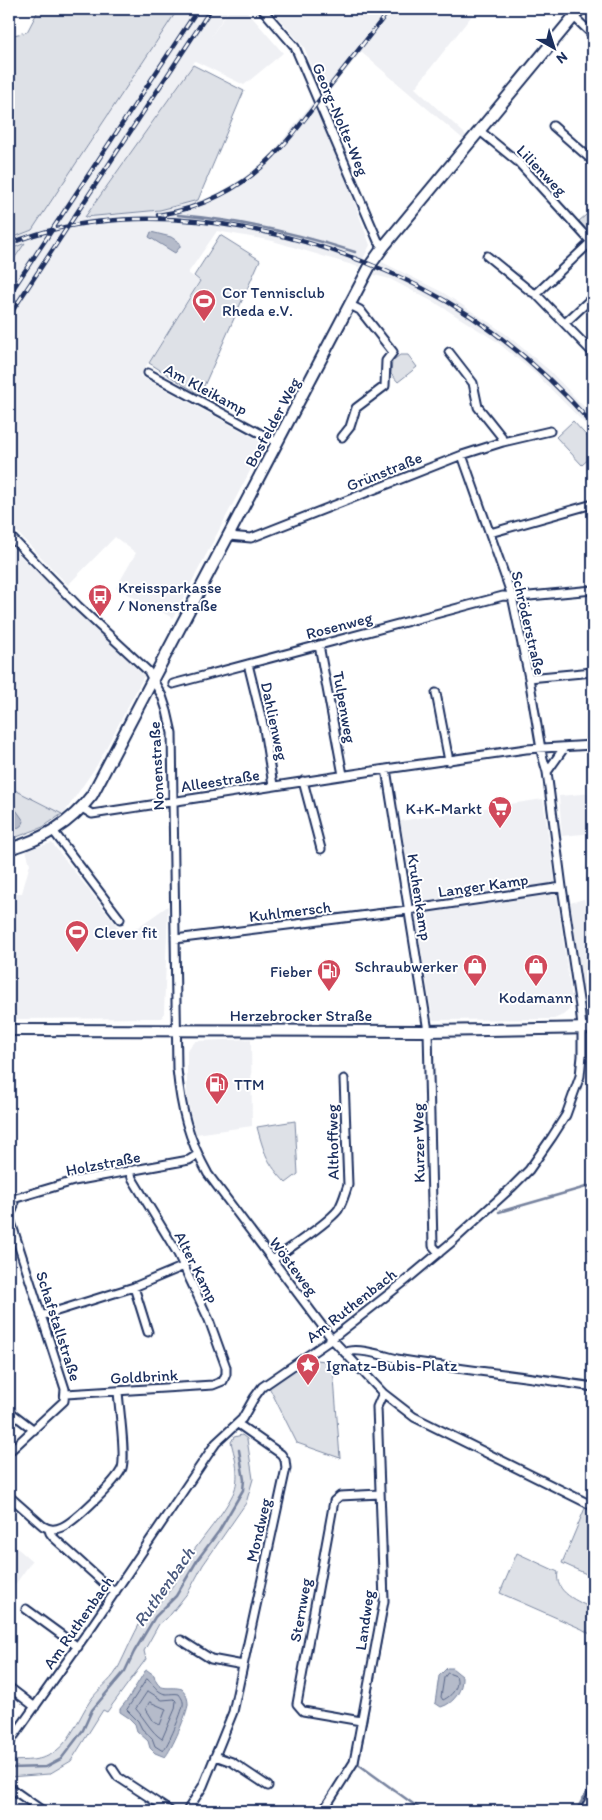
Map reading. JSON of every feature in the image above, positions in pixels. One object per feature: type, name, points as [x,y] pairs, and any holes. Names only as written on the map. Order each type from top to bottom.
[{"type":"street","name":"Georg-Nolte-Weg","points":[[262,9],[295,47],[378,241],[384,246]]},
{"type":"street","name":"Bosfelder Weg","points":[[9,849],[54,832],[82,808],[99,784],[371,264],[576,13]]},
{"type":"street","points":[[576,13],[593,35]]},
{"type":"street","points":[[553,126],[593,161]]},
{"type":"street","name":"Lilienweg","points":[[480,131],[518,162],[592,241],[536,294]]},
{"type":"street","points":[[487,256],[536,294],[593,351]]},
{"type":"street","points":[[565,323],[593,297]]},
{"type":"street","points":[[342,437],[350,427],[356,408],[385,386],[386,361],[393,352],[360,310],[350,305]]},
{"type":"street","points":[[449,352],[473,382],[478,406],[501,436],[503,442]]},
{"type":"street","name":"Am Kleikamp","points":[[148,373],[278,443]]},
{"type":"street","name":"Grünstraße","points":[[229,536],[251,538],[462,455],[503,442],[550,431]]},
{"type":"street","name":"Schröderstraße","points":[[462,455],[512,596],[547,772],[582,1028]]},
{"type":"street","points":[[490,533],[593,504]]},
{"type":"street","name":"Nonenstraße","points":[[9,534],[78,606],[148,671],[162,696],[172,733],[176,1030]]},
{"type":"street","name":"Rosenweg","points":[[173,684],[503,596],[519,597],[593,590]]},
{"type":"street","name":"Tulpenweg","points":[[320,645],[342,775]]},
{"type":"street","name":"Dahlienweg","points":[[248,664],[264,730],[273,785]]},
{"type":"street","points":[[529,678],[593,672]]},
{"type":"street","points":[[436,693],[449,761]]},
{"type":"street","name":"Alleestraße","points":[[82,808],[92,814],[342,775],[541,749],[593,745]]},
{"type":"street","points":[[547,772],[564,748]]},
{"type":"street","name":"Kruhenkamp","points":[[386,769],[428,1030]]},
{"type":"street","points":[[303,781],[321,849]]},
{"type":"street","points":[[54,832],[120,919]]},
{"type":"street","name":"Langer Kamp","points":[[408,910],[562,887]]},
{"type":"street","name":"Kuhlmersch","points":[[174,939],[408,910]]},
{"type":"street","name":"Am Ruthenbach","points":[[9,1744],[78,1647],[212,1448],[238,1424],[262,1387],[332,1339],[439,1253],[529,1170],[566,1115],[580,1076],[582,1028]]},
{"type":"street","name":"Herzebrocker Straße","points":[[9,1030],[593,1028]]},
{"type":"street","name":"Wösteweg","points":[[176,1030],[180,1096],[188,1132],[197,1155],[208,1174],[332,1339],[383,1393],[414,1417],[593,1506]]},
{"type":"street","name":"Kurzer Weg","points":[[428,1030],[433,1246],[439,1253]]},
{"type":"street","name":"Althoffweg","points":[[273,1260],[329,1218],[338,1210],[344,1198],[348,1185],[344,1079]]},
{"type":"street","name":"Holzstraße","points":[[11,1196],[74,1181],[189,1160],[197,1155]]},
{"type":"street","name":"Alter Kamp","points":[[130,1170],[132,1178],[184,1266],[208,1320],[226,1367],[223,1381]]},
{"type":"street","points":[[9,1215],[14,1205],[11,1196]]},
{"type":"street","name":"Schafstallstraße","points":[[9,1215],[66,1394],[64,1401],[9,1452]]},
{"type":"street","points":[[41,1316],[134,1287],[184,1266]]},
{"type":"street","points":[[134,1287],[148,1332]]},
{"type":"street","points":[[345,1353],[348,1350],[357,1350],[398,1359],[593,1386]]},
{"type":"street","name":"Goldbrink","points":[[66,1394],[213,1385],[223,1381]]},
{"type":"street","points":[[49,1530],[64,1526],[74,1519],[116,1479],[122,1468],[123,1456],[118,1391]]},
{"type":"street","name":"Landweg","points":[[323,1811],[354,1762],[384,1601],[377,1407],[383,1393]]},
{"type":"street","points":[[9,1411],[34,1430]]},
{"type":"street","name":"Mondweg","points":[[187,1811],[203,1786],[233,1712],[286,1468],[285,1460],[281,1454],[238,1424]]},
{"type":"street","name":"Sternweg","points":[[361,1721],[303,1711],[297,1704],[334,1501],[340,1496],[380,1494]]},
{"type":"street","points":[[9,1496],[49,1530],[53,1537],[115,1593]]},
{"type":"street","points":[[26,1609],[78,1647]]},
{"type":"street","points":[[182,1640],[211,1659],[243,1665]]},
{"type":"street","points":[[9,1687],[35,1707]]},
{"type":"street","points":[[215,1756],[232,1762],[268,1786]]},
{"type":"street","points":[[112,1768],[118,1777],[170,1811]]},
{"type":"street","points":[[9,1787],[42,1811]]},
{"type":"street","points":[[584,1811],[593,1794]]},
{"type":"shaded area","points":[[39,9],[178,9],[32,230],[9,239],[9,36],[27,32]]},
{"type":"shaded area","points":[[178,9],[229,9],[210,38],[230,9],[245,9],[283,53],[244,85],[195,61],[86,217],[160,210],[208,198],[222,191],[248,175],[271,155],[312,103],[339,161],[370,245],[359,267],[273,241],[217,231],[188,273],[199,281],[140,376],[262,442],[263,446],[173,618],[116,588],[136,553],[115,537],[68,585],[9,524],[9,266],[24,244],[9,250],[9,239],[32,230]]},
{"type":"shaded area","points":[[271,9],[477,9],[415,88],[466,135],[463,139],[361,52],[324,97],[304,47]]},
{"type":"shaded area","points":[[193,65],[244,91],[198,200],[160,210],[85,217]]},
{"type":"shaded area","points":[[593,200],[593,209],[589,204]]},
{"type":"shaded area","points":[[593,209],[593,231],[589,232],[579,221]]},
{"type":"shaded area","name":"Cor Tennisclub Rheda e.V.","points":[[220,235],[260,260],[200,395],[149,363],[200,281],[194,276]]},
{"type":"shaded area","points":[[25,243],[9,266],[9,250]]},
{"type":"shaded area","points":[[382,262],[442,292],[507,335],[550,371],[593,416],[593,432],[539,377],[496,341],[439,305],[390,279],[374,275]]},
{"type":"shaded area","points":[[400,355],[408,355],[417,367],[398,382],[391,374],[392,361]]},
{"type":"shaded area","points":[[573,421],[593,443],[593,455],[582,465],[556,437]]},
{"type":"shaded area","points":[[9,545],[144,676],[97,765],[62,814],[9,787]]},
{"type":"shaded area","points":[[9,787],[62,814],[43,827],[9,840]]},
{"type":"shaded area","points":[[593,793],[593,833],[562,836],[559,796]]},
{"type":"shaded area","points":[[543,799],[572,1000],[569,1010],[554,1019],[433,1020],[400,821]]},
{"type":"shaded area","points":[[52,843],[125,936],[168,906],[164,1013],[162,1018],[9,1019],[9,893],[22,893],[30,864],[26,850]]},
{"type":"shaded area","points":[[584,899],[586,907],[593,905],[593,1010],[587,1001],[582,985],[570,903]]},
{"type":"shaded area","points":[[251,1039],[252,1126],[196,1134],[187,1098],[187,1050],[196,1041]]},
{"type":"shaded area","points":[[295,1121],[298,1174],[286,1183],[267,1157],[257,1127]]},
{"type":"shaded area","points":[[315,1360],[327,1361],[333,1365],[340,1458],[297,1443],[269,1387],[307,1362]]},
{"type":"shaded area","points":[[242,1435],[247,1439],[253,1479],[246,1503],[203,1565],[189,1591],[171,1614],[159,1624],[144,1651],[146,1659],[107,1712],[103,1710],[71,1761],[49,1774],[9,1777],[9,1761],[40,1759],[51,1755],[62,1746],[93,1697],[117,1670],[143,1618],[168,1592],[190,1556],[229,1502],[237,1481],[236,1461],[231,1442],[234,1437]]},
{"type":"shaded area","points":[[585,1508],[593,1512],[593,1577],[562,1563]]},
{"type":"shaded area","points":[[9,1541],[32,1561],[9,1593]]},
{"type":"shaded area","points":[[517,1553],[558,1572],[558,1579],[563,1591],[593,1609],[593,1636],[582,1629],[500,1593]]},
{"type":"water","points":[[151,232],[171,237],[180,243],[180,247],[175,253],[149,237]]},
{"type":"water","points":[[9,800],[24,821],[20,826],[13,829],[9,829]]},
{"type":"water","points":[[447,1668],[452,1668],[462,1676],[462,1681],[454,1699],[441,1707],[435,1703],[439,1676]]},
{"type":"water","points":[[147,1670],[154,1675],[158,1685],[165,1688],[182,1689],[188,1700],[182,1723],[165,1757],[155,1753],[150,1748],[148,1741],[137,1731],[135,1724],[120,1712],[120,1709]]},
{"type":"waterway","points":[[178,215],[223,220],[267,228],[355,252]]},
{"type":"waterway","name":"Ruthenbach","points":[[499,1212],[593,1185]]},
{"type":"waterway","name":"Ruthenbach","points":[[9,1768],[46,1767],[61,1759],[83,1730],[92,1710],[125,1671],[155,1617],[176,1596],[198,1559],[219,1531],[243,1490],[244,1480],[239,1450]]},
{"type":"waterway","points":[[387,1547],[388,1601],[358,1764],[423,1811]]},
{"type":"waterway","points":[[576,1811],[593,1781]]},
{"type":"waterway","points":[[588,1811],[593,1802]]},
{"type":"railway","points":[[9,295],[198,9]]},
{"type":"railway","points":[[9,316],[211,9]]},
{"type":"railway","points":[[158,215],[190,208],[206,202],[221,195],[262,167],[293,134],[390,9]]},
{"type":"railway","points":[[9,244],[64,227],[124,220],[185,220],[247,228],[309,243],[368,263],[423,288],[472,317],[536,367],[593,425]]},
{"type":"place","name":"Cor Tennisclub Rheda e.V.","points":[[204,322]]},
{"type":"place","name":"Kreissparkasse / Nonenstraße","points":[[100,617]]},
{"type":"place","name":"K+K-Markt","points":[[500,829]]},
{"type":"place","name":"Clever fit","points":[[77,953]]},
{"type":"place","name":"Schraubwerker","points":[[475,987]]},
{"type":"place","name":"Kodamann","points":[[536,987]]},
{"type":"place","name":"Fieber","points":[[329,992]]},
{"type":"place","name":"TTM","points":[[217,1105]]},
{"type":"place","name":"Ignatz-Bubis-Platz","points":[[308,1386]]}]
